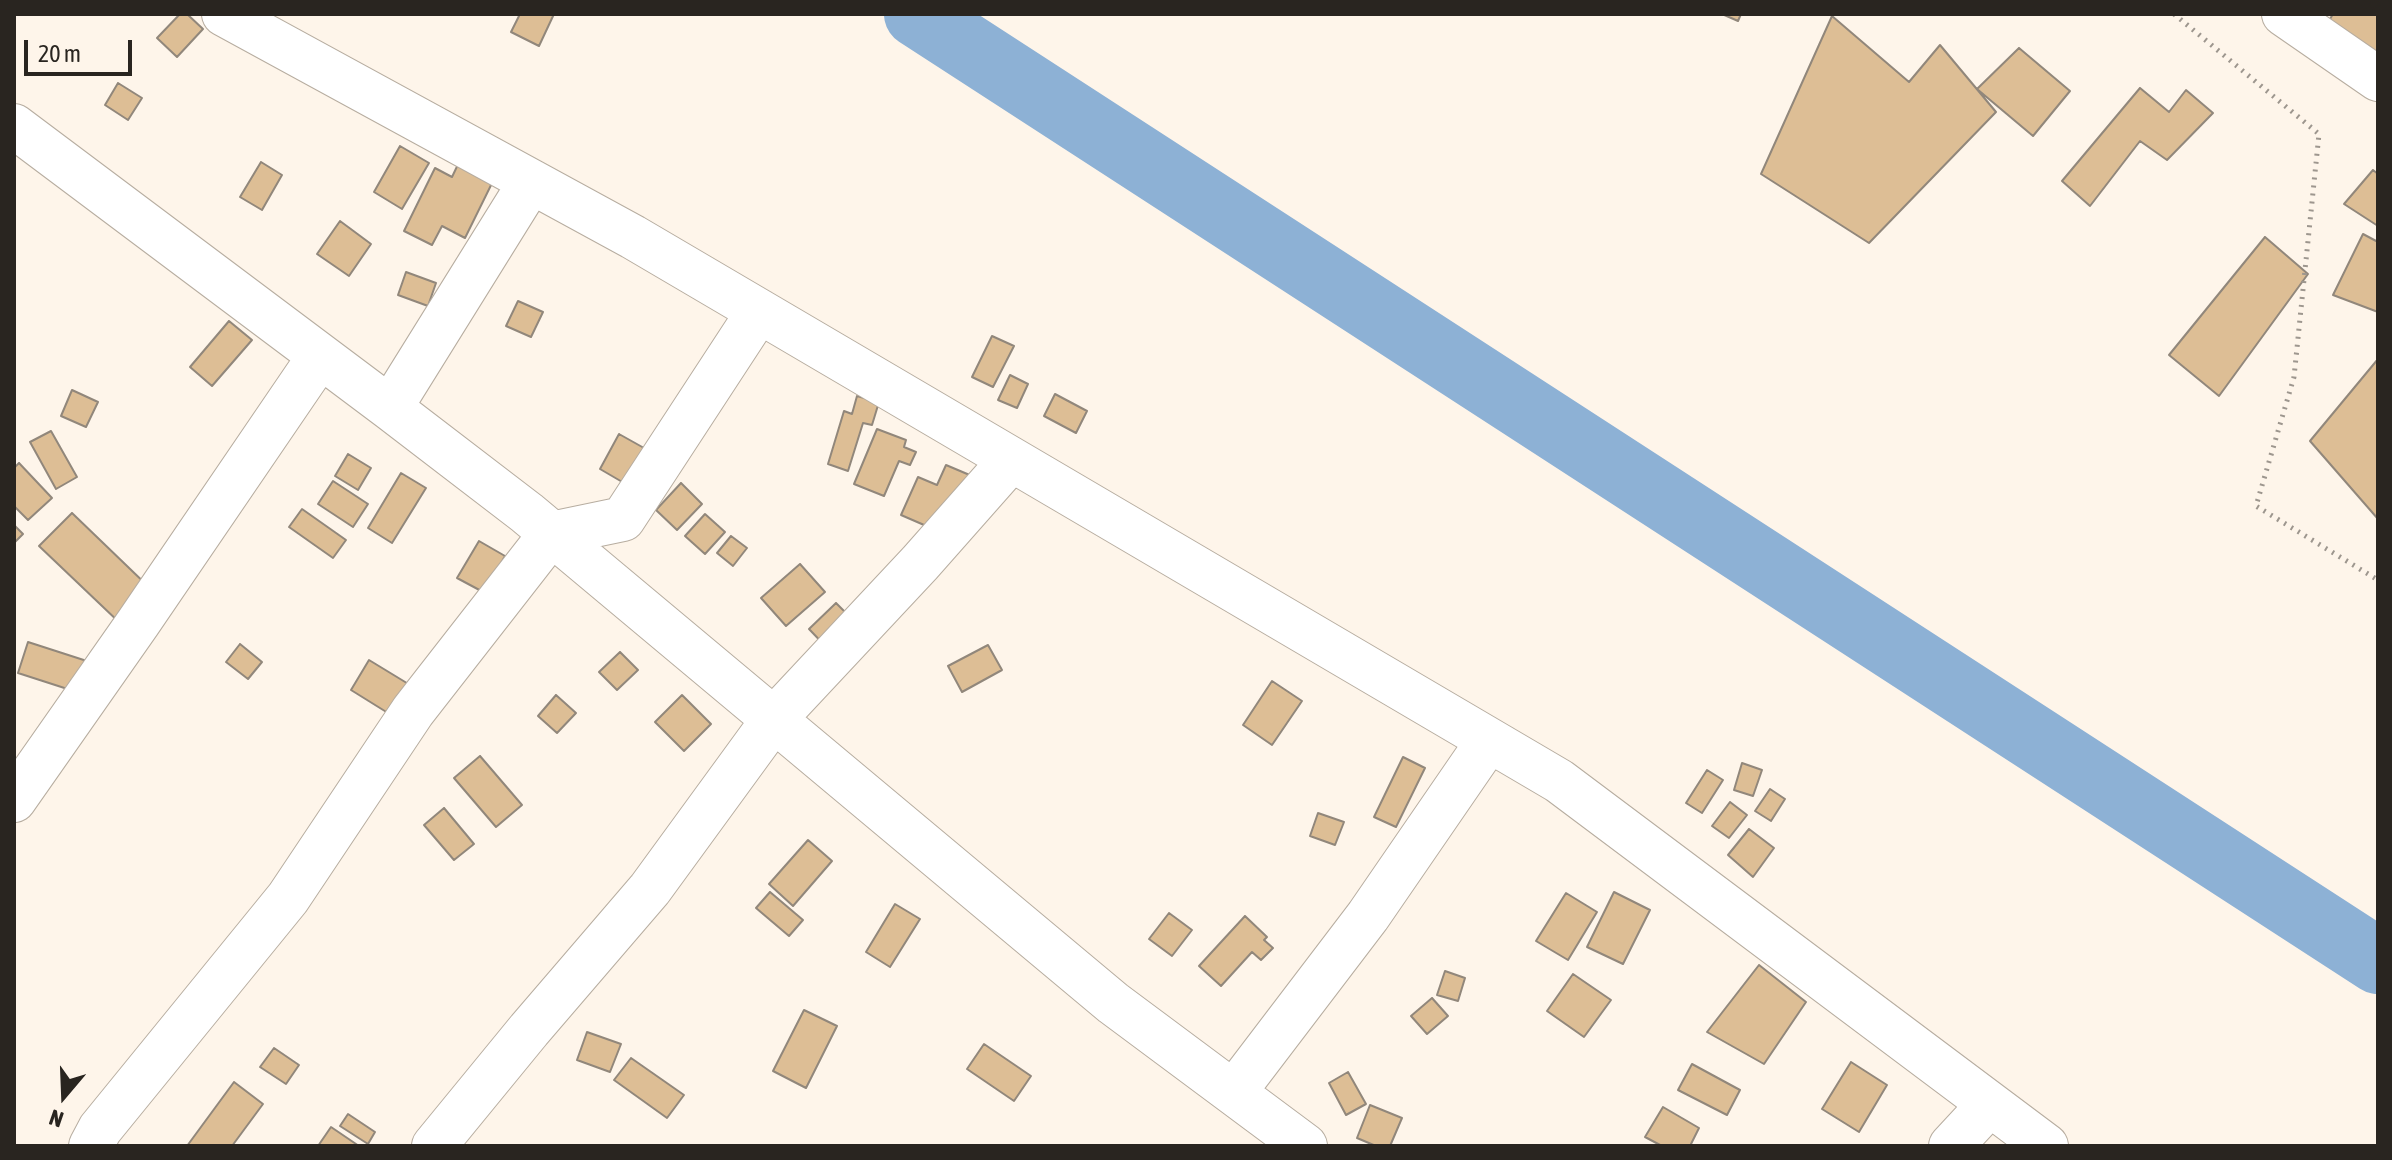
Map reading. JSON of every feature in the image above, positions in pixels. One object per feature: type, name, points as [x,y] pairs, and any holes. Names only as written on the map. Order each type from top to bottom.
[{"type":"street","points":[[224,14],[633,237],[1559,781],[2046,1146]]},
{"type":"street","points":[[2284,14],[2378,79]]},
{"type":"street","points":[[14,126],[390,408],[551,534],[1113,1003],[1234,1092],[1296,1143]]},
{"type":"street","points":[[390,408],[530,183]]},
{"type":"street","points":[[91,1146],[100,1129],[288,898],[413,711],[551,534],[623,519],[759,311]]},
{"type":"street","points":[[14,800],[320,356]]},
{"type":"street","points":[[434,1146],[650,889],[774,719],[1011,460]]},
{"type":"street","points":[[1234,1092],[1368,916],[1489,740]]},
{"type":"street","points":[[1951,1146],[1989,1105]]},
{"type":"path","points":[[2174,14],[2319,134],[2294,377],[2256,506],[2378,580]]},
{"type":"building","points":[[180,14],[187,14],[203,29],[177,57],[157,38]]},
{"type":"building","points":[[520,14],[554,14],[539,46],[511,32]]},
{"type":"building","points":[[1722,14],[1741,14],[1738,21]]},
{"type":"building","points":[[2333,14],[2378,14],[2378,56],[2327,24]]},
{"type":"building","points":[[1832,16],[1909,82],[1940,45],[1996,112],[1869,243],[1761,174]]},
{"type":"building","points":[[2019,48],[2070,91],[2033,136],[1977,89]]},
{"type":"building","points":[[118,83],[142,98],[128,120],[105,105]]},
{"type":"building","points":[[2140,88],[2169,112],[2186,90],[2213,113],[2167,160],[2140,141],[2090,206],[2062,181]]},
{"type":"building","points":[[400,146],[429,163],[402,209],[374,192]]},
{"type":"building","points":[[462,156],[497,173],[465,238],[442,226],[432,245],[404,231],[435,168],[452,177]]},
{"type":"building","points":[[261,162],[282,175],[262,210],[240,197]]},
{"type":"building","points":[[2373,170],[2378,174],[2378,226],[2344,204]]},
{"type":"building","points":[[340,221],[371,244],[349,276],[317,254]]},
{"type":"building","points":[[2363,234],[2378,242],[2378,312],[2333,295]]},
{"type":"building","points":[[2265,237],[2308,274],[2219,396],[2169,355]]},
{"type":"building","points":[[406,272],[436,283],[428,306],[398,295]]},
{"type":"building","points":[[518,301],[543,312],[531,337],[506,326]]},
{"type":"building","points":[[229,321],[252,340],[212,386],[190,367]]},
{"type":"building","points":[[992,336],[1014,346],[993,387],[972,377]]},
{"type":"building","points":[[2378,359],[2378,519],[2310,441]]},
{"type":"building","points":[[1010,375],[1028,384],[1017,408],[998,400]]},
{"type":"building","points":[[72,390],[98,402],[86,427],[61,416]]},
{"type":"building","points":[[1055,394],[1087,411],[1076,433],[1044,416]]},
{"type":"building","points":[[857,396],[879,402],[872,425],[863,423],[848,471],[828,464],[844,411],[852,414]]},
{"type":"building","points":[[877,429],[906,440],[904,447],[916,452],[910,465],[899,461],[884,496],[854,484]]},
{"type":"building","points":[[51,431],[77,477],[56,489],[30,442]]},
{"type":"building","points":[[619,434],[644,448],[624,483],[600,469]]},
{"type":"building","points":[[348,454],[371,468],[358,490],[335,476]]},
{"type":"building","points":[[19,463],[52,498],[28,520],[14,506],[14,468]]},
{"type":"building","points":[[946,465],[972,476],[956,511],[942,505],[931,528],[901,515],[918,477],[937,485]]},
{"type":"building","points":[[401,473],[426,488],[392,543],[368,528]]},
{"type":"building","points":[[333,481],[368,504],[353,527],[318,504]]},
{"type":"building","points":[[681,483],[702,504],[677,530],[656,510]]},
{"type":"building","points":[[302,509],[346,540],[333,558],[289,527]]},
{"type":"building","points":[[72,513],[154,592],[122,625],[39,546]]},
{"type":"building","points":[[705,514],[725,532],[705,554],[685,536]]},
{"type":"building","points":[[14,525],[23,534],[14,543]]},
{"type":"building","points":[[731,536],[747,548],[733,566],[717,553]]},
{"type":"building","points":[[479,541],[505,556],[485,593],[457,578]]},
{"type":"building","points":[[800,564],[825,592],[786,626],[761,598]]},
{"type":"building","points":[[836,603],[856,623],[829,650],[809,629]]},
{"type":"building","points":[[28,642],[93,663],[83,694],[18,673]]},
{"type":"building","points":[[240,644],[262,662],[248,679],[226,662]]},
{"type":"building","points":[[988,645],[1002,670],[962,692],[948,666]]},
{"type":"building","points":[[620,652],[638,670],[617,690],[599,672]]},
{"type":"building","points":[[369,660],[415,688],[396,718],[351,690]]},
{"type":"building","points":[[1272,681],[1302,701],[1272,745],[1243,725]]},
{"type":"building","points":[[556,695],[576,713],[557,733],[538,716]]},
{"type":"building","points":[[682,695],[711,724],[684,751],[655,722]]},
{"type":"building","points":[[480,756],[522,805],[496,827],[454,778]]},
{"type":"building","points":[[1403,757],[1425,768],[1396,827],[1374,817]]},
{"type":"building","points":[[1742,763],[1762,770],[1753,796],[1734,790]]},
{"type":"building","points":[[1707,770],[1723,780],[1702,813],[1686,803]]},
{"type":"building","points":[[1770,789],[1785,799],[1771,821],[1755,811]]},
{"type":"building","points":[[1730,802],[1747,815],[1729,838],[1712,826]]},
{"type":"building","points":[[444,808],[474,844],[454,860],[424,825]]},
{"type":"building","points":[[1318,813],[1344,822],[1335,845],[1310,836]]},
{"type":"building","points":[[1749,829],[1774,848],[1753,877],[1728,855]]},
{"type":"building","points":[[808,840],[832,861],[793,906],[769,884]]},
{"type":"building","points":[[770,892],[803,920],[789,936],[756,908]]},
{"type":"building","points":[[1614,892],[1650,910],[1623,964],[1587,947]]},
{"type":"building","points":[[1566,893],[1597,912],[1568,960],[1536,941]]},
{"type":"building","points":[[895,904],[920,919],[890,967],[866,952]]},
{"type":"building","points":[[1169,913],[1192,930],[1172,956],[1149,939]]},
{"type":"building","points":[[1245,916],[1267,937],[1264,940],[1273,948],[1261,960],[1252,952],[1221,986],[1199,966]]},
{"type":"building","points":[[1759,965],[1806,1002],[1764,1064],[1707,1032]]},
{"type":"building","points":[[1445,971],[1465,978],[1458,1001],[1437,995]]},
{"type":"building","points":[[1573,974],[1611,1000],[1584,1037],[1547,1011]]},
{"type":"building","points":[[1432,998],[1448,1016],[1427,1034],[1411,1016]]},
{"type":"building","points":[[804,1010],[837,1026],[806,1088],[773,1071]]},
{"type":"building","points":[[587,1032],[621,1044],[610,1072],[577,1060]]},
{"type":"building","points":[[984,1044],[1031,1076],[1014,1101],[967,1069]]},
{"type":"building","points":[[274,1048],[299,1065],[286,1084],[260,1067]]},
{"type":"building","points":[[631,1058],[684,1095],[667,1118],[614,1080]]},
{"type":"building","points":[[1851,1062],[1887,1085],[1859,1132],[1822,1109]]},
{"type":"building","points":[[1692,1064],[1740,1090],[1727,1115],[1678,1090]]},
{"type":"building","points":[[1348,1072],[1366,1104],[1346,1115],[1329,1083]]},
{"type":"building","points":[[234,1082],[263,1104],[232,1146],[187,1146]]},
{"type":"building","points":[[1370,1105],[1402,1118],[1390,1146],[1376,1146],[1357,1138]]},
{"type":"building","points":[[1663,1107],[1699,1128],[1690,1146],[1662,1146],[1645,1137]]},
{"type":"building","points":[[348,1114],[375,1132],[368,1144],[340,1126]]},
{"type":"building","points":[[331,1127],[359,1146],[318,1146]]},
{"type":"waterway","points":[[917,14],[2378,961]]}]
